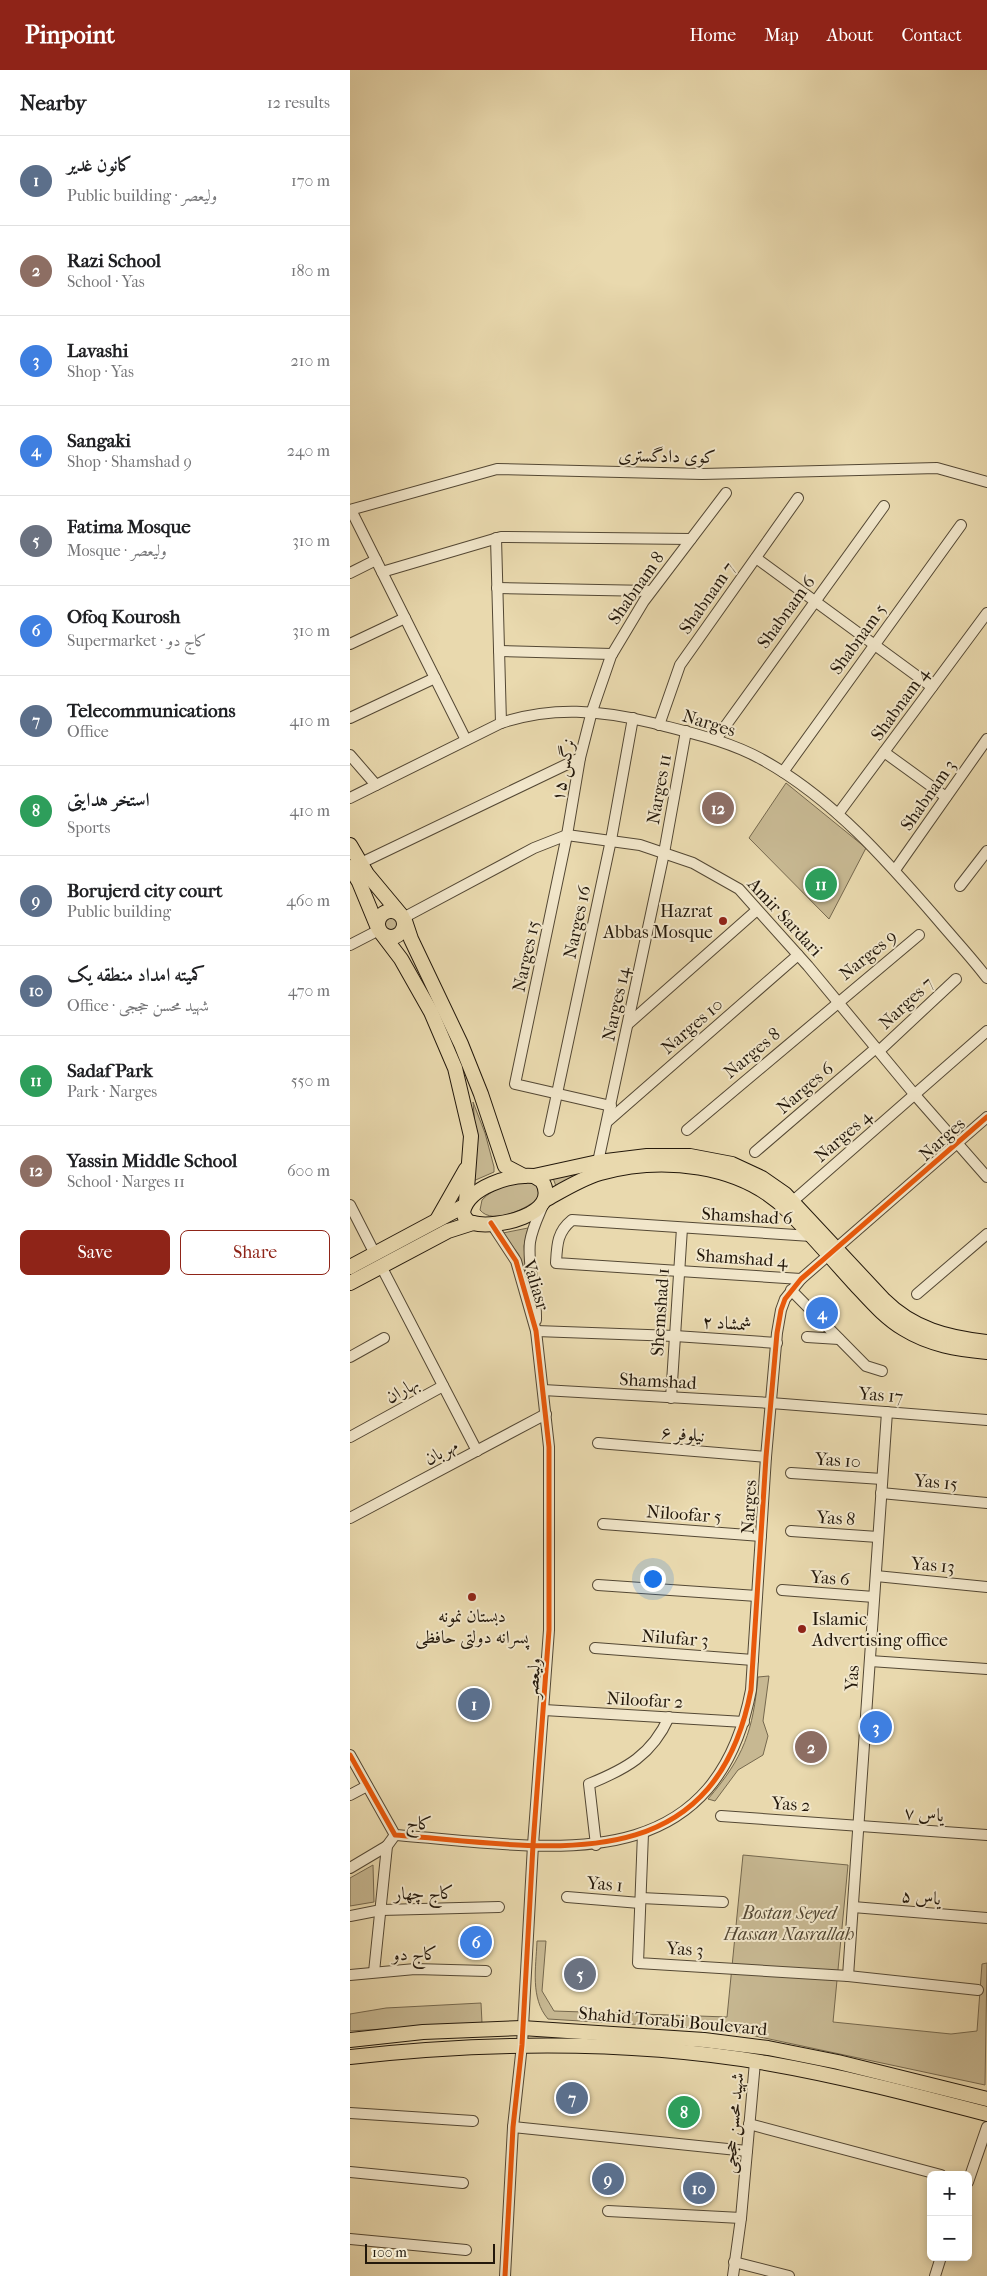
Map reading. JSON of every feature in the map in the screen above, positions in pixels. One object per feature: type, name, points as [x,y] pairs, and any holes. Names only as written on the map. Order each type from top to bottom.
[{"type":"main road","points":[[350,845],[359,882],[380,931],[401,959],[431,1012],[455,1068],[471,1136],[464,1216],[473,1223]]},
{"type":"main road","points":[[355,865],[403,919],[481,1094],[505,1166],[544,1184],[547,1192],[544,1202]]},
{"type":"main road","points":[[387,911],[395,911],[403,919],[404,930],[398,936],[390,938],[380,931],[380,916],[387,911]]},
{"type":"main road","points":[[350,1267],[378,1260],[448,1231],[473,1223],[491,1223],[524,1217],[544,1202],[599,1168],[662,1155],[713,1159],[741,1168],[778,1187],[793,1201],[886,1316],[913,1334],[941,1346],[987,1352]]},
{"type":"main road","points":[[350,1282],[378,1260],[498,1181],[599,1168],[667,1165],[715,1171],[743,1180],[766,1192],[787,1210],[811,1236],[833,1252]]},
{"type":"main road","points":[[437,1221],[468,1167]]},
{"type":"main road","points":[[854,1276],[912,1322],[947,1336],[987,1342]]},
{"type":"main road","name":"Shahid Torabi Boulevard","points":[[350,2040],[423,2032],[522,2028],[704,2040],[768,2048],[876,2070],[987,2099]]},
{"type":"main road","name":"Shahid Torabi Boulevard","points":[[350,2057],[425,2048],[522,2045],[702,2055],[755,2062],[862,2082],[987,2114]]},
{"type":"street","name":"کوی دادگستری","points":[[351,510],[497,469],[702,474],[936,468],[987,482]]},
{"type":"street","name":"Shabnam 8","points":[[592,711],[612,654],[651,592],[726,493]]},
{"type":"street","name":"Shabnam 7","points":[[659,724],[680,665],[798,498]]},
{"type":"street","name":"Shabnam 6","points":[[716,739],[884,506]]},
{"type":"street","points":[[351,510],[466,740]]},
{"type":"street","name":"Shabnam 5","points":[[783,772],[961,525]]},
{"type":"street","points":[[382,572],[496,538],[691,539]]},
{"type":"street","points":[[496,538],[500,723]]},
{"type":"street","points":[[756,558],[932,687]]},
{"type":"street","points":[[350,572],[376,560]]},
{"type":"street","points":[[497,588],[651,592]]},
{"type":"street","name":"Shabnam 4","points":[[838,814],[932,687],[983,626],[987,613]]},
{"type":"street","points":[[350,644],[405,618]]},
{"type":"street","points":[[499,651],[612,654]]},
{"type":"street","points":[[350,718],[435,678]]},
{"type":"street","name":"Narges","points":[[350,798],[500,723],[525,715],[543,712],[592,711],[633,718],[716,739],[762,759],[783,772],[838,814],[895,870],[986,975]]},
{"type":"street","name":"نرگس ۱۵","points":[[568,835],[580,758],[592,711]]},
{"type":"street","name":"Narges 16","points":[[549,1131],[611,840],[633,718]]},
{"type":"street","name":"Narges 11","points":[[664,853],[686,731]]},
{"type":"street","name":"Shabnam 3","points":[[895,870],[987,739]]},
{"type":"street","points":[[884,752],[946,797]]},
{"type":"street","points":[[350,756],[376,785]]},
{"type":"street","points":[[355,865],[580,758]]},
{"type":"street","name":"Amir Sardari","points":[[403,919],[534,848],[568,835],[611,840],[664,853],[718,875],[739,889],[798,955],[987,1177]]},
{"type":"street","name":"Narges 15","points":[[558,1094],[515,1084],[568,835]]},
{"type":"street","points":[[960,886],[987,850]]},
{"type":"street","name":"Narges 14","points":[[599,1168],[664,853]]},
{"type":"street","points":[[628,1024],[757,910]]},
{"type":"street","points":[[350,945],[380,931]]},
{"type":"street","name":"Narges 9","points":[[838,1001],[920,934]]},
{"type":"street","name":"Narges 10","points":[[608,1121],[798,955]]},
{"type":"street","name":"Narges 7","points":[[877,1049],[956,979]]},
{"type":"street","name":"Narges 8","points":[[687,1130],[838,1001]]},
{"type":"street","name":"Narges 4","points":[[793,1201],[987,1031]]},
{"type":"street","name":"Narges 6","points":[[755,1152],[877,1049]]},
{"type":"street","points":[[558,1094],[611,1106]]},
{"type":"street","name":"Narges","points":[[533,1845],[596,1845],[643,1833],[668,1821],[695,1802],[729,1760],[744,1722],[753,1660],[766,1457],[780,1310],[791,1290],[801,1279],[987,1117]]},
{"type":"street","points":[[536,1331],[536,1300],[530,1263],[530,1243],[533,1228],[544,1202]]},
{"type":"street","points":[[350,1205],[477,1451]]},
{"type":"street","name":"Shamshad 6","points":[[556,1263],[558,1238],[572,1220],[811,1236]]},
{"type":"street","name":"Valiasr","points":[[491,1223],[516,1261],[536,1331]]},
{"type":"street","name":"Shemshad 1","points":[[671,1398],[682,1228]]},
{"type":"street","points":[[917,1294],[987,1234]]},
{"type":"street","name":"Shamshad 4","points":[[556,1263],[801,1279]]},
{"type":"street","points":[[791,1290],[866,1366],[882,1371]]},
{"type":"street","name":"شمشاد ۲","points":[[536,1331],[675,1336],[777,1343]]},
{"type":"street","name":"ولیعصر","points":[[505,2276],[513,2127],[522,2045],[533,1845],[549,1630],[550,1447],[536,1331]]},
{"type":"street","points":[[806,1336],[839,1339]]},
{"type":"street","points":[[350,1357],[384,1338]]},
{"type":"street","name":"بهاران","points":[[350,1438],[443,1386]]},
{"type":"street","name":"Shamshad","points":[[543,1390],[772,1403]]},
{"type":"street","name":"Yas 17","points":[[772,1403],[987,1420]]},
{"type":"street","name":"Yas","points":[[848,1976],[887,1412]]},
{"type":"street","name":"مهربان","points":[[350,1518],[546,1414]]},
{"type":"street","name":"نیلوفر ۶","points":[[598,1443],[766,1457]]},
{"type":"street","name":"Yas 10","points":[[791,1473],[882,1479]]},
{"type":"street","name":"Yas 15","points":[[881,1493],[987,1503]]},
{"type":"street","name":"Niloofar 5","points":[[604,1524],[761,1536]]},
{"type":"street","name":"Yas 8","points":[[791,1532],[878,1537]]},
{"type":"street","name":"Yas 13","points":[[876,1576],[987,1587]]},
{"type":"street","points":[[598,1585],[757,1596]]},
{"type":"street","name":"Yas 6","points":[[782,1590],[874,1597]]},
{"type":"street","name":"Nilufar 3","points":[[595,1648],[753,1660]]},
{"type":"street","points":[[870,1661],[987,1669]]},
{"type":"street","name":"Niloofar 2","points":[[544,1710],[744,1722]]},
{"type":"street","points":[[596,1845],[589,1784],[632,1763],[651,1748],[662,1733],[669,1717]]},
{"type":"street","name":"کاج","points":[[350,1755],[394,1835]]},
{"type":"street","points":[[350,1795],[367,1786]]},
{"type":"street","name":"Yas 2","points":[[721,1816],[859,1825]]},
{"type":"street","name":"یاس ۷","points":[[859,1825],[987,1835]]},
{"type":"street","name":"Yas 3","points":[[643,1833],[638,1963],[848,1976],[978,1990]]},
{"type":"street","name":"کاج","points":[[394,1835],[533,1845]]},
{"type":"street","name":"کاج","points":[[374,1972],[387,1846],[394,1835]]},
{"type":"street","points":[[350,1868],[387,1846]]},
{"type":"street","name":"Yas 1","points":[[567,1897],[641,1900]]},
{"type":"street","points":[[641,1900],[723,1902]]},
{"type":"street","name":"یاس ۵","points":[[853,1907],[987,1918]]},
{"type":"street","name":"کاج چهار","points":[[350,1916],[381,1910],[499,1908]]},
{"type":"street","name":"کاج دو","points":[[350,1975],[415,1969],[486,1971]]},
{"type":"street","name":"شهید محسن حججی","points":[[733,2276],[741,2218],[755,2062]]},
{"type":"street","points":[[350,2114],[473,2121]]},
{"type":"street","points":[[749,2124],[927,2171]]},
{"type":"street","points":[[513,2127],[747,2151]]},
{"type":"street","points":[[972,2171],[987,2127]]},
{"type":"street","points":[[350,2172],[463,2183]]},
{"type":"street","points":[[608,2211],[741,2218]]},
{"type":"street","points":[[350,2239],[466,2250]]},
{"type":"street","points":[[935,2276],[940,2261]]},
{"type":"street","points":[[734,2262],[789,2276]]},
{"type":"green space","points":[[786,783],[866,848],[829,919],[749,838]]},
{"type":"green space","points":[[391,914],[397,917],[400,923],[397,929],[391,932],[385,929],[382,923],[385,917]]},
{"type":"green space","points":[[473,1102],[485,1133],[494,1172],[471,1182],[476,1138]]},
{"type":"green space","points":[[577,1174],[557,1189],[553,1178]]},
{"type":"green space","points":[[529,1182],[537,1185],[540,1197],[527,1206],[502,1216],[493,1216],[480,1210],[482,1200],[492,1192],[516,1183]]},
{"type":"green space","points":[[528,1228],[524,1246],[528,1294],[519,1255],[503,1233]]},
{"type":"green space","points":[[769,1676],[763,1721],[768,1736],[763,1755],[738,1770],[715,1801],[708,1799],[730,1770],[745,1742],[753,1713],[758,1677]]},
{"type":"green space","name":"Bostan Seyed Hassan Nasrallah","points":[[743,1855],[848,1865],[833,2022],[951,2034],[977,2031],[982,1964],[987,1963],[985,2085],[727,2030],[548,2019],[542,2011],[536,1992],[537,1941],[546,1941],[542,1991],[554,2011],[727,2017]]},
{"type":"green space","points":[[373,1865],[374,1902],[350,1906],[350,1878]]},
{"type":"green space","points":[[481,2003],[482,2023],[350,2031],[350,2014],[386,2008]]},
{"type":"cycle path","points":[[350,1755],[395,1835],[508,1845],[563,1846],[615,1840],[661,1825],[700,1797],[731,1753],[751,1690],[766,1457],[777,1333],[785,1299],[801,1279],[987,1117]]},
{"type":"cycle path","points":[[491,1223],[516,1261],[536,1331],[549,1447],[549,1630],[533,1845],[522,2045],[513,2127],[505,2276]]},
{"type":"place","name":"Yassin Middle School","points":[[718,808]]},
{"type":"place","name":"Sadaf Park","points":[[821,884]]},
{"type":"place","name":"Hazrat Abbas Mosque","points":[[723,921]]},
{"type":"place","name":"Sangaki","points":[[822,1313]]},
{"type":"place","name":"دبستان نمونه پسرانه دولتی حافظی","points":[[472,1597]]},
{"type":"place","name":"Islamic Advertising office","points":[[802,1629]]},
{"type":"place","name":"کانون غدیر","points":[[474,1704]]},
{"type":"place","name":"Lavashi","points":[[876,1727]]},
{"type":"place","name":"Razi School","points":[[811,1747]]},
{"type":"place","name":"Ofoq Kourosh","points":[[476,1942]]},
{"type":"place","name":"Fatima Mosque","points":[[580,1974]]},
{"type":"place","name":"Telecommunications","points":[[572,2098]]},
{"type":"place","name":"استخر هدایتی","points":[[684,2112]]},
{"type":"place","name":"Borujerd city court","points":[[608,2179]]},
{"type":"place","name":"کمیته امداد منطقه یک","points":[[699,2188]]}]
